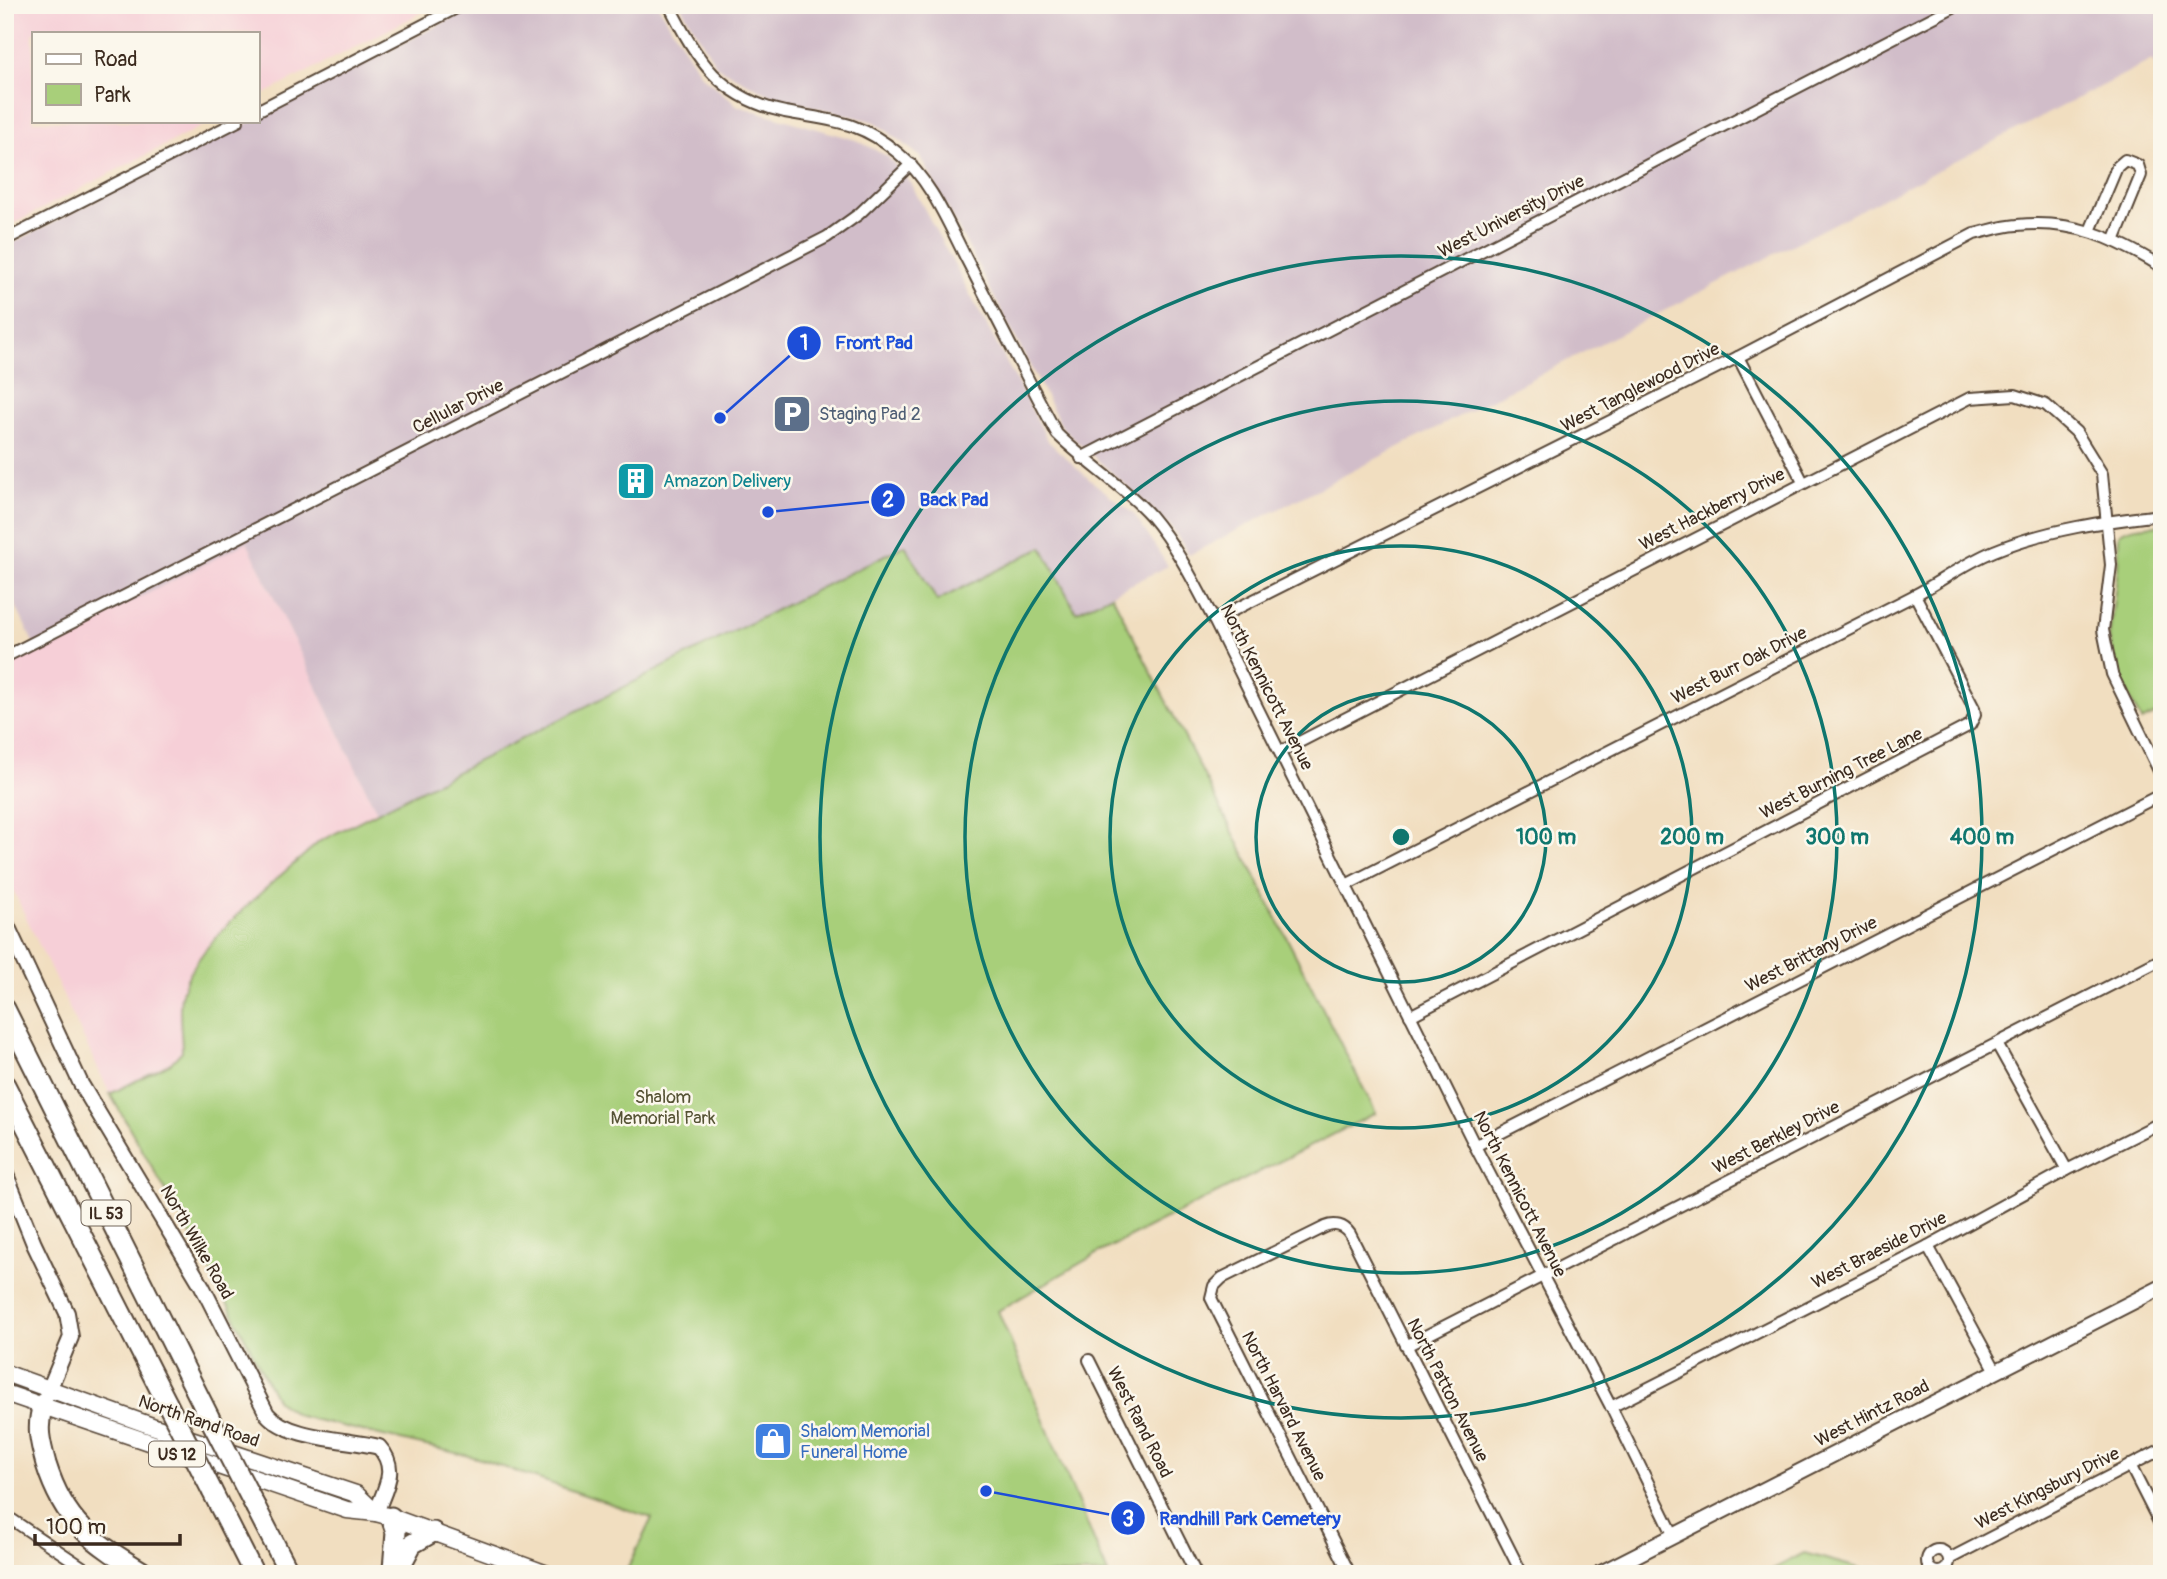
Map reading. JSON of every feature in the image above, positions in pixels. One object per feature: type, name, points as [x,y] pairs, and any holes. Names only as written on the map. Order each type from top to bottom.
[{"type":"highway","name":"IL 53","points":[[5,1009],[290,1574]]},
{"type":"highway","name":"IL 53","points":[[5,1085],[254,1574]]},
{"type":"highway","points":[[46,1397],[38,1421],[39,1435],[53,1486],[61,1502],[83,1531],[146,1574]]},
{"type":"highway","points":[[384,1515],[396,1532],[394,1574]]},
{"type":"highway","points":[[394,1574],[412,1544],[433,1532]]},
{"type":"main road","name":"US 12","points":[[5,1373],[46,1397],[262,1483],[346,1510],[384,1515],[547,1574]]},
{"type":"main road","name":"US 12","points":[[5,1393],[46,1397]]},
{"type":"street","points":[[259,110],[462,5]]},
{"type":"street","name":"North Kennicott Avenue","points":[[669,5],[698,58],[736,92],[767,107],[834,119],[856,127],[879,139],[911,164],[947,222],[1057,434],[1081,458],[1148,514],[1176,550],[1214,620],[1475,1146],[1611,1407],[1674,1536]]},
{"type":"street","name":"West University Drive","points":[[1081,458],[1957,5]]},
{"type":"street","points":[[5,240],[235,122]]},
{"type":"street","points":[[2091,231],[2117,167],[2125,160],[2138,164],[2141,175],[2114,241]]},
{"type":"street","name":"Cellular Drive","points":[[5,657],[827,237],[859,214],[911,164]]},
{"type":"street","name":"West Tanglewood Drive","points":[[1214,620],[1738,357],[1974,234],[2016,225],[2060,224],[2091,231],[2162,267]]},
{"type":"street","points":[[1738,357],[1802,482]]},
{"type":"street","name":"West Hackberry Drive","points":[[1280,752],[1970,398],[2014,396],[2046,405],[2076,432],[2102,474],[2111,565],[2103,630],[2112,674],[2162,777]]},
{"type":"street","name":"West Burr Oak Drive","points":[[1346,885],[1915,595],[1993,551],[2056,532],[2108,521],[2162,515]]},
{"type":"street","name":"West Burning Tree Lane","points":[[1410,1016],[1970,725],[1975,715],[1974,708],[1915,595]]},
{"type":"street","name":"West Brittany Drive","points":[[1475,1146],[2162,794]]},
{"type":"street","name":"North Wilke Road","points":[[5,921],[81,1084],[202,1286],[267,1414],[278,1425],[292,1430],[379,1447],[385,1454],[391,1471],[384,1515]]},
{"type":"street","name":"West Berkley Drive","points":[[1406,1346],[2162,959]]},
{"type":"street","points":[[1997,1044],[2067,1170]]},
{"type":"street","name":"West Braeside Drive","points":[[1611,1407],[2162,1122]]},
{"type":"street","points":[[5,1172],[34,1244],[67,1313],[71,1337],[46,1397]]},
{"type":"street","name":"North Patton Avenue","points":[[1212,1290],[1222,1278],[1325,1227],[1341,1226],[1350,1234],[1522,1574]]},
{"type":"street","points":[[1928,1245],[1996,1371]]},
{"type":"street","name":"West Hintz Road","points":[[1599,1574],[2162,1287]]},
{"type":"street","name":"North Harvard Avenue","points":[[1212,1290],[1212,1304],[1350,1574]]},
{"type":"street","name":"West Rand Road","points":[[1089,1360],[1196,1574]]},
{"type":"street","name":"West Kingsbury Drive","points":[[1949,1559],[2162,1449]]},
{"type":"street","points":[[2130,1465],[2162,1528]]},
{"type":"street","points":[[5,1515],[93,1574]]},
{"type":"shaded area","points":[[5,5],[436,5],[259,97],[259,32],[32,32],[32,122],[210,122],[5,228]]},
{"type":"shaded area","points":[[478,5],[658,5],[701,75],[738,106],[856,140],[887,156],[910,182],[1049,442],[1089,479],[1134,514],[1168,566],[1076,612],[936,601],[905,545],[377,812],[247,542],[37,651],[5,583],[5,247],[250,122],[259,122],[259,117]]},
{"type":"shaded area","points":[[680,5],[2162,5],[2162,78],[2152,60],[1189,555],[1170,525],[1063,429],[921,157],[875,122],[774,97],[717,67]]},
{"type":"shaded area","points":[[247,542],[377,812],[320,841],[203,951],[191,969],[181,997],[182,1051],[171,1063],[110,1094],[5,873],[5,667]]},
{"type":"green space","points":[[2162,525],[2162,711],[2141,721],[2119,676],[2109,638],[2118,568],[2119,534],[2134,527]]},
{"type":"green space","name":"Shalom Memorial Park","points":[[905,545],[937,601],[1042,547],[1076,612],[1112,595],[1376,1113],[1100,1252],[998,1311],[1108,1574],[625,1574],[652,1518],[477,1458],[299,1416],[277,1401],[206,1261],[110,1094],[171,1063],[182,1051],[181,997],[188,977],[201,956],[239,913],[320,841]]},
{"type":"green space","points":[[1804,1553],[1880,1574],[1764,1574]]},
{"type":"place","name":"Staging Pad 2","points":[[792,414]]},
{"type":"place","name":"Front Pad","points":[[720,418]]},
{"type":"place","name":"Amazon Delivery","points":[[636,481]]},
{"type":"place","name":"Back Pad","points":[[768,512]]},
{"type":"place","name":"Shalom Memorial Funeral Home","points":[[773,1441]]},
{"type":"place","name":"Randhill Park Cemetery","points":[[986,1491]]}]
